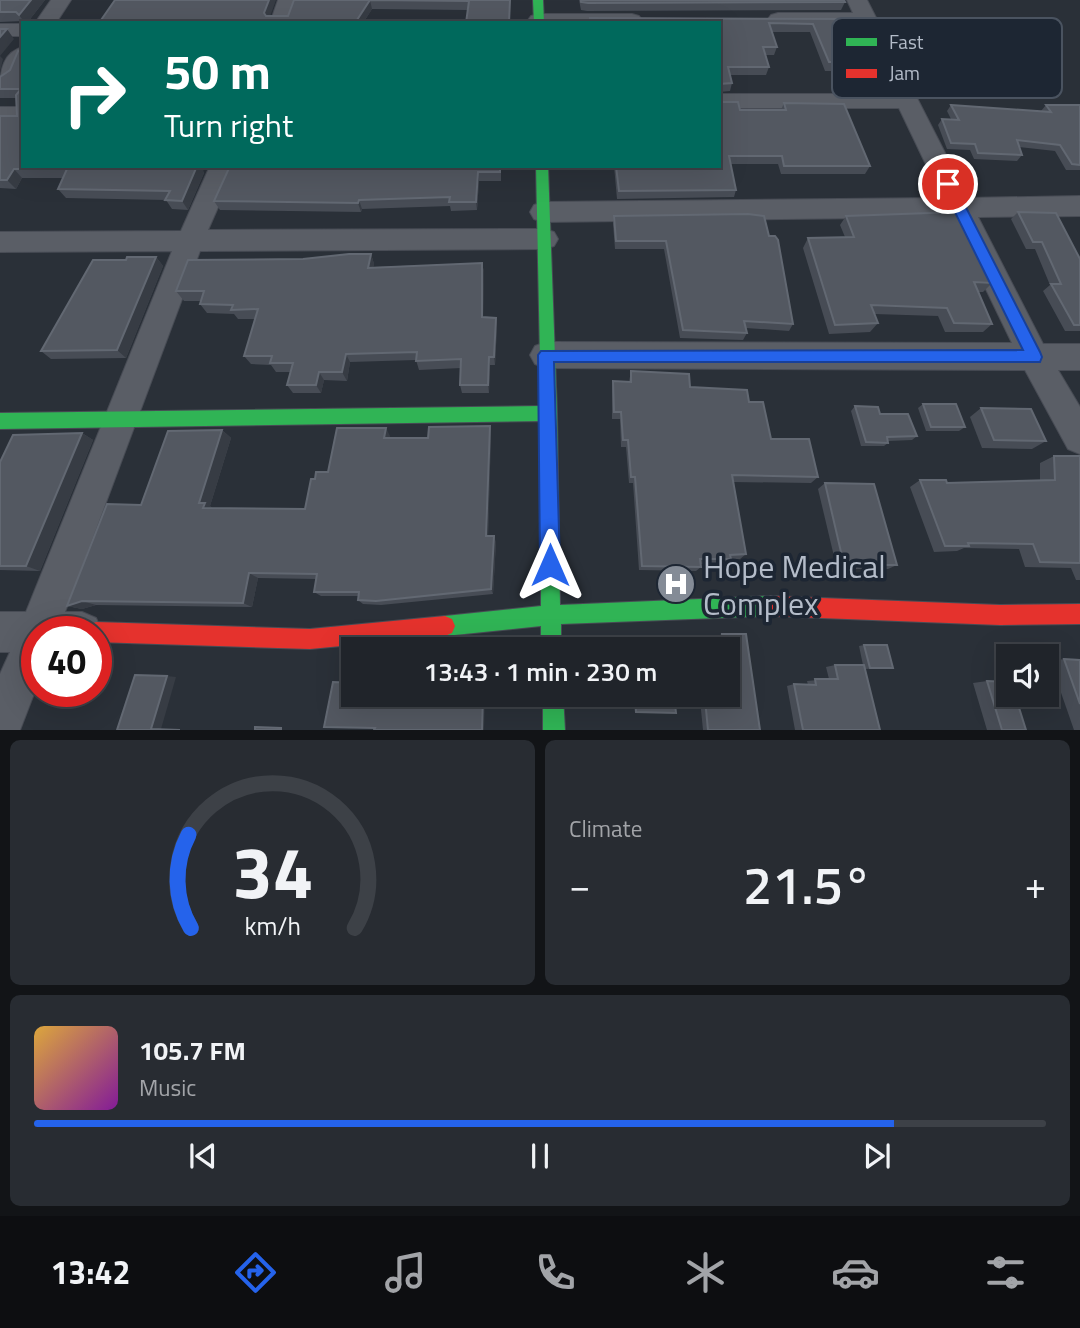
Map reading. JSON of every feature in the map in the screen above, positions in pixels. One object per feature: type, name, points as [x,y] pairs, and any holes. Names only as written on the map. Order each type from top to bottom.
[{"type":"street","points":[[46,21],[61,0]]},
{"type":"street","points":[[281,21],[288,0]]},
{"type":"street","points":[[758,19],[862,9]]},
{"type":"street","points":[[538,14],[648,20]]},
{"type":"street","points":[[0,30],[21,30]]},
{"type":"street","points":[[0,82],[21,55]]},
{"type":"street","points":[[907,98],[957,205],[1034,357],[1080,438]]},
{"type":"street","points":[[721,101],[909,101]]},
{"type":"street","points":[[0,115],[21,115]]},
{"type":"street","points":[[44,616],[190,242],[222,168]]},
{"type":"street","points":[[542,168],[549,413],[551,637]]},
{"type":"street","points":[[543,212],[957,205],[1080,206]]},
{"type":"street","points":[[0,243],[544,239]]},
{"type":"street","points":[[546,355],[1080,357]]},
{"type":"street","points":[[0,421],[549,413]]},
{"type":"street","points":[[112,633],[310,639],[551,615],[759,606],[1000,615],[1080,614]]},
{"type":"street","points":[[0,632],[21,632]]},
{"type":"street","points":[[0,726],[21,674]]},
{"type":"street","points":[[553,707],[554,730]]},
{"type":"building","points":[[0,0],[31,0],[19,15],[16,12],[0,12]]},
{"type":"building","points":[[115,0],[269,0],[264,13],[266,16],[288,16],[294,0],[370,0],[356,21],[100,21]]},
{"type":"building","points":[[370,0],[510,0],[509,21],[466,21],[469,1]]},
{"type":"building","points":[[581,0],[844,0],[845,2],[588,3]]},
{"type":"building","points":[[590,18],[832,19],[832,62],[829,62],[813,24],[769,23],[777,47],[763,47],[769,67],[728,67],[732,83],[721,84],[721,21],[590,21]]},
{"type":"building","points":[[18,51],[21,51],[21,89],[0,89],[0,77],[10,70]]},
{"type":"building","points":[[21,89],[21,168],[196,168],[182,201],[165,200],[170,191],[58,189],[67,169],[14,169],[7,180],[0,180],[0,116],[17,116],[16,95]]},
{"type":"building","points":[[721,102],[738,102],[740,110],[786,110],[784,103],[844,104],[870,166],[784,166],[782,156],[729,156],[736,190],[619,191],[616,168],[721,168]]},
{"type":"building","points":[[951,105],[1051,112],[1046,105],[1080,105],[1080,165],[1072,164],[1060,145],[1017,140],[1022,155],[978,153],[975,144],[951,143],[942,119],[959,120]]},
{"type":"building","points":[[229,168],[500,168],[500,172],[478,172],[476,202],[449,202],[450,197],[359,200],[358,203],[214,201]]},
{"type":"building","points":[[958,212],[992,283],[974,282],[992,324],[954,323],[947,308],[871,305],[878,323],[835,325],[808,238],[854,237],[846,216]]},
{"type":"building","points":[[1018,212],[1056,213],[1080,259],[1080,325],[1074,325],[1051,284],[1061,284],[1042,242],[1033,242]]},
{"type":"building","points":[[614,216],[764,216],[769,236],[775,236],[778,240],[793,324],[744,321],[747,333],[683,330],[666,241],[616,241]]},
{"type":"building","points":[[371,254],[368,268],[482,263],[482,317],[496,318],[494,357],[489,357],[488,385],[460,385],[461,359],[416,361],[417,352],[346,354],[342,372],[319,372],[316,385],[287,385],[293,363],[270,363],[272,356],[244,356],[258,309],[231,310],[233,305],[200,304],[204,291],[176,291],[188,260],[303,259]]},
{"type":"building","points":[[127,257],[156,257],[117,350],[41,351],[93,260],[126,260]]},
{"type":"building","points":[[631,371],[689,374],[690,387],[747,390],[749,402],[763,402],[771,439],[809,439],[818,477],[732,475],[746,554],[730,555],[731,559],[700,559],[701,567],[642,566],[635,477],[631,477],[628,440],[623,440],[621,412],[614,412],[613,381],[631,382]]},
{"type":"building","points":[[923,404],[956,404],[965,427],[931,427]]},
{"type":"building","points":[[855,406],[878,407],[880,414],[908,414],[917,436],[887,437],[888,443],[866,442]]},
{"type":"building","points":[[981,408],[1031,409],[1046,441],[994,440]]},
{"type":"building","points":[[490,426],[486,536],[494,536],[491,589],[376,601],[358,600],[359,592],[314,592],[317,574],[249,573],[243,603],[82,601],[67,606],[107,504],[141,505],[168,431],[222,430],[199,503],[205,503],[203,508],[305,509],[311,479],[315,479],[316,472],[328,472],[337,428],[386,428],[384,438],[428,438],[429,427]]},
{"type":"building","points":[[82,433],[26,566],[0,566],[0,462],[13,435]]},
{"type":"building","points":[[1054,456],[1080,456],[1080,563],[1040,562],[1033,544],[968,543],[969,546],[945,546],[920,480],[946,480],[947,483],[1055,480]]},
{"type":"building","points":[[825,483],[874,484],[897,565],[844,565]]},
{"type":"building","points":[[722,634],[746,634],[760,730],[708,730],[706,707],[740,707],[740,637],[722,637]]},
{"type":"building","points":[[864,645],[887,645],[893,668],[870,668]]},
{"type":"building","points":[[1064,659],[1080,660],[1080,704]]},
{"type":"building","points":[[835,665],[864,665],[880,730],[803,730],[794,684],[816,685],[815,679],[838,679]]},
{"type":"building","points":[[135,675],[167,676],[151,729],[180,730],[117,730]]},
{"type":"building","points":[[987,681],[996,681],[996,707],[1019,707],[1026,730],[1002,730]]},
{"type":"building","points":[[333,682],[341,682],[341,707],[483,707],[482,730],[324,727]]},
{"type":"building","points":[[636,707],[675,707],[676,713],[636,712]]},
{"type":"building","points":[[255,727],[281,728],[281,730],[255,730]]},
{"type":"traffic: fast","points":[[538,0],[539,21]]},
{"type":"traffic: fast","points":[[542,168],[549,413],[551,637]]},
{"type":"traffic: fast","points":[[0,421],[549,413]]},
{"type":"traffic: fast","points":[[445,626],[551,615],[770,606]]},
{"type":"traffic: fast","points":[[553,707],[554,730]]},
{"type":"traffic: jam","points":[[770,606],[1000,615],[1080,614]]},
{"type":"traffic: jam","points":[[112,633],[310,639],[445,626]]},
{"type":"place","name":"Hope Medical Complex","points":[[676,584]]},
{"type":"route","points":[[550,565],[546,355],[1034,357],[948,184]]}]
